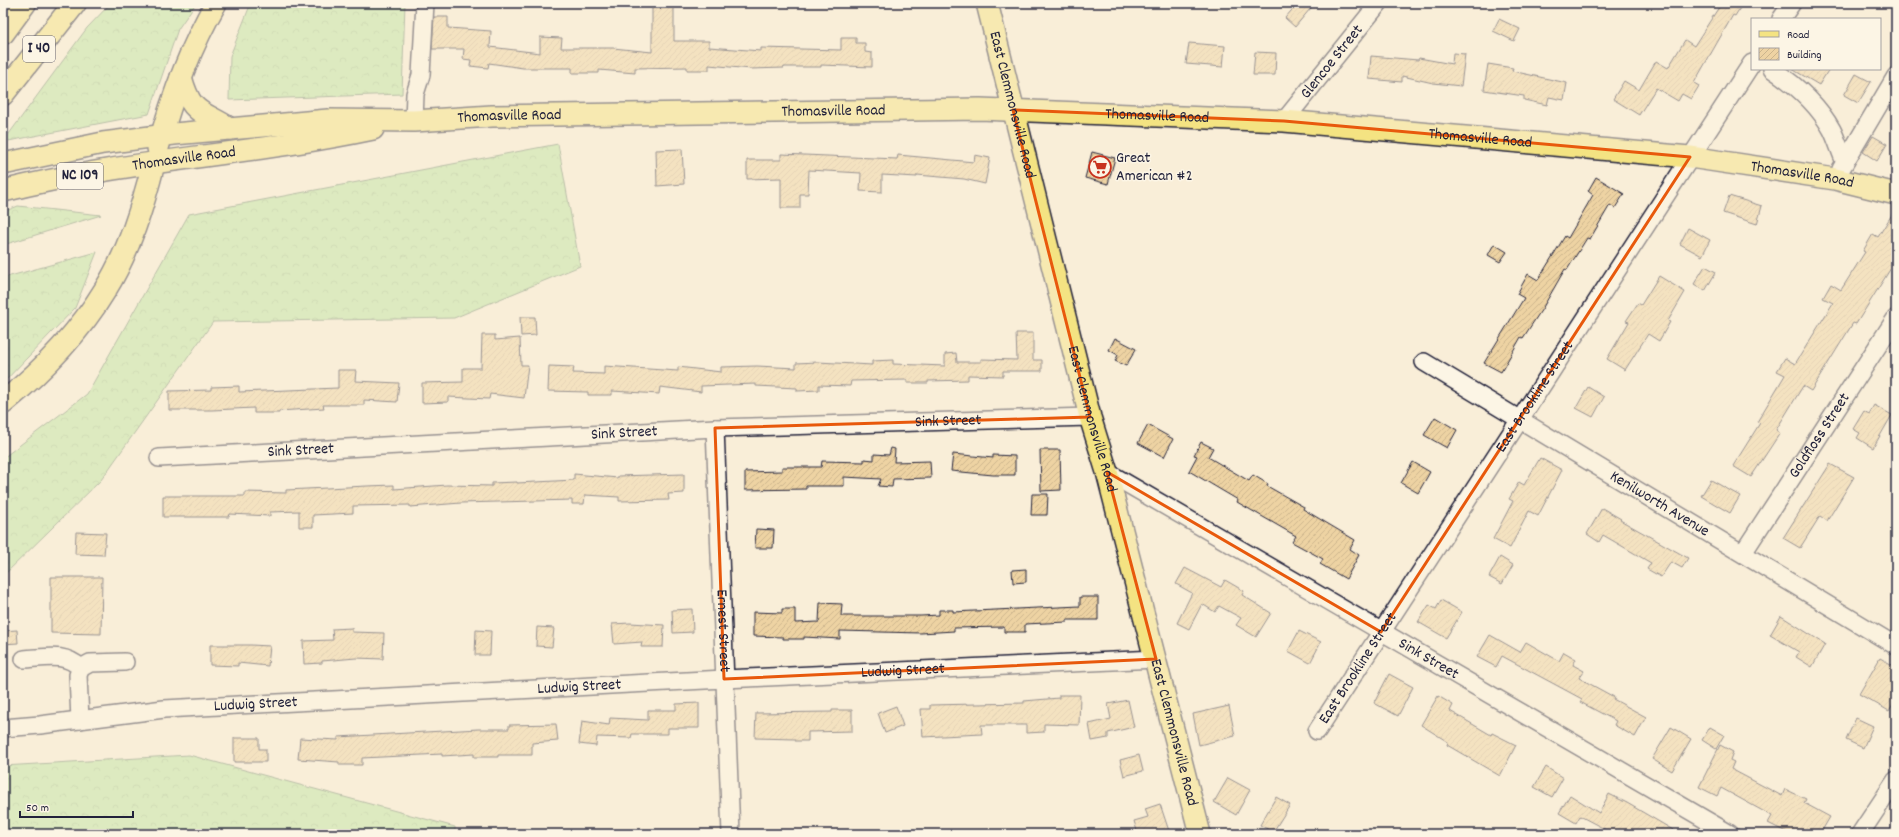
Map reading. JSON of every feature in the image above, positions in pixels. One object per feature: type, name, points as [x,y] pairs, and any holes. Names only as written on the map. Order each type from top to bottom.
[{"type":"highway","name":"I 40","points":[[3,33],[25,3]]},
{"type":"highway","name":"I 40","points":[[3,94],[75,3]]},
{"type":"highway","points":[[3,403],[44,366],[67,341],[106,289],[137,221],[154,162]]},
{"type":"main road","points":[[154,162],[161,135],[181,76],[193,48],[216,3]]},
{"type":"main road","name":"East Clemmonsville Road","points":[[987,3],[1090,417],[1156,659],[1200,834]]},
{"type":"main road","points":[[181,76],[186,94],[195,109],[232,129]]},
{"type":"main road","name":"Thomasville Road","points":[[3,164],[103,144],[161,135],[328,120],[414,121],[492,116],[1013,110],[1284,121],[1840,170],[1896,194]]},
{"type":"main road","name":"Thomasville Road","points":[[4,190],[154,162],[326,139],[414,121]]},
{"type":"street","points":[[414,121],[415,94],[421,75],[425,3]]},
{"type":"street","name":"Glencoe Street","points":[[1284,121],[1379,3]]},
{"type":"street","points":[[1782,18],[1792,3]]},
{"type":"street","name":"East Brookline Street","points":[[1317,730],[1521,420],[1751,65]]},
{"type":"street","points":[[1773,70],[1789,81],[1821,112],[1832,132],[1840,170]]},
{"type":"street","points":[[1840,170],[1896,76]]},
{"type":"street","name":"Goldfloss Street","points":[[1743,554],[1896,318]]},
{"type":"street","name":"Kenilworth Avenue","points":[[1424,362],[1896,646]]},
{"type":"street","name":"Sink Street","points":[[159,458],[715,428],[1090,417]]},
{"type":"street","name":"Ernest Street","points":[[715,428],[731,834]]},
{"type":"street","name":"Sink Street","points":[[1106,472],[1730,834]]},
{"type":"street","points":[[24,659],[56,657],[73,660],[82,668]]},
{"type":"street","name":"Ludwig Street","points":[[3,728],[40,725],[164,709],[724,679],[1156,659]]},
{"type":"street","points":[[80,720],[78,675],[82,668],[90,663],[126,662]]},
{"type":"street","points":[[1860,834],[1896,780]]},
{"type":"highlighted area","points":[[1013,110],[1284,121],[1690,157],[1381,632],[1107,472],[1156,659],[724,679],[715,428],[1090,417]]},
{"type":"green space","points":[[111,3],[196,3],[178,29],[149,114],[3,142],[87,28]]},
{"type":"green space","points":[[251,3],[405,3],[402,94],[229,100],[230,56]]},
{"type":"green space","points":[[558,144],[580,266],[454,318],[213,322],[101,480],[3,576],[3,458],[87,394],[189,214]]},
{"type":"green space","points":[[18,206],[101,215],[3,245],[3,212]]},
{"type":"green space","points":[[97,252],[75,308],[3,383],[3,278]]},
{"type":"green space","points":[[189,755],[455,827],[455,834],[3,834],[3,766]]},
{"type":"building","points":[[652,3],[674,3],[674,41],[709,41],[709,47],[761,51],[761,48],[841,50],[841,38],[856,38],[856,43],[865,43],[865,52],[872,53],[872,67],[821,65],[821,67],[751,69],[709,65],[709,70],[687,70],[687,67],[635,68],[635,73],[599,70],[599,73],[572,73],[572,68],[523,68],[489,63],[488,68],[470,66],[471,60],[463,59],[464,49],[432,49],[434,17],[448,17],[448,28],[491,31],[490,47],[540,53],[540,37],[562,38],[561,48],[613,48],[652,52]]},
{"type":"building","points":[[1298,3],[1315,3],[1295,27],[1285,18]]},
{"type":"building","points":[[1713,3],[1743,3],[1735,16],[1733,15],[1694,83],[1699,86],[1691,99],[1682,94],[1678,101],[1656,88],[1639,115],[1613,99],[1624,81],[1639,90],[1656,61],[1668,68],[1685,40],[1694,46],[1719,7]]},
{"type":"building","points":[[1499,19],[1520,29],[1514,41],[1493,31]]},
{"type":"building","points":[[1189,43],[1225,46],[1223,67],[1186,64]]},
{"type":"building","points":[[1255,52],[1276,53],[1275,75],[1253,75]]},
{"type":"building","points":[[1453,53],[1465,54],[1461,86],[1433,83],[1402,76],[1402,82],[1369,79],[1371,56],[1418,60],[1419,58],[1452,64]]},
{"type":"building","points":[[1488,64],[1513,68],[1512,71],[1567,83],[1564,100],[1549,97],[1547,105],[1524,100],[1524,96],[1484,90]]},
{"type":"building","points":[[1794,70],[1828,70],[1819,85]]},
{"type":"building","points":[[1856,74],[1871,82],[1858,103],[1844,95]]},
{"type":"building","points":[[1873,136],[1887,144],[1877,161],[1863,152]]},
{"type":"building","points":[[682,149],[684,184],[657,186],[656,150]]},
{"type":"building","points":[[1092,152],[1115,158],[1108,184],[1085,178]]},
{"type":"building","points":[[781,154],[897,159],[898,155],[974,162],[975,155],[990,158],[985,184],[964,179],[917,175],[917,177],[882,175],[882,192],[860,191],[861,173],[809,170],[808,194],[800,194],[800,208],[781,208],[781,178],[747,179],[747,160],[781,160]]},
{"type":"building","points":[[1596,177],[1624,194],[1615,208],[1610,205],[1590,239],[1587,238],[1567,270],[1565,269],[1542,309],[1523,338],[1521,337],[1501,372],[1484,363],[1524,298],[1517,294],[1528,274],[1538,280],[1565,236],[1568,238],[1593,195],[1588,191]]},
{"type":"building","points":[[1729,196],[1762,206],[1757,224],[1723,213]]},
{"type":"building","points":[[1896,208],[1896,271],[1891,268],[1856,324],[1853,323],[1811,391],[1803,386],[1776,430],[1780,433],[1751,477],[1733,466],[1760,423],[1757,422],[1785,375],[1777,371],[1785,358],[1795,364],[1833,303],[1823,298],[1831,284],[1841,290],[1865,252],[1863,251],[1873,234],[1878,237]]},
{"type":"building","points":[[1688,228],[1710,240],[1702,256],[1680,244]]},
{"type":"building","points":[[1494,244],[1507,252],[1500,262],[1488,255]]},
{"type":"building","points":[[1705,266],[1716,272],[1705,291],[1694,284]]},
{"type":"building","points":[[1659,276],[1685,292],[1668,321],[1670,322],[1659,341],[1648,334],[1625,370],[1607,359],[1629,322],[1626,321],[1638,303],[1641,305]]},
{"type":"building","points":[[520,317],[535,317],[536,335],[521,336]]},
{"type":"building","points":[[1016,333],[1033,333],[1033,360],[1042,360],[1042,371],[1003,371],[1003,376],[968,375],[968,380],[928,381],[928,383],[907,383],[907,380],[851,381],[850,386],[819,385],[819,390],[797,391],[797,388],[756,386],[756,384],[701,386],[701,392],[660,387],[659,394],[612,391],[612,395],[588,395],[588,392],[548,391],[549,366],[574,367],[573,373],[604,374],[604,366],[678,371],[678,367],[721,372],[721,367],[757,366],[796,368],[796,363],[818,362],[872,365],[872,361],[893,360],[893,364],[945,366],[945,354],[956,353],[957,362],[981,362],[981,359],[1017,360]]},
{"type":"building","points":[[482,335],[495,335],[495,340],[520,338],[521,365],[528,365],[524,398],[490,394],[489,399],[448,397],[448,402],[422,403],[422,383],[463,382],[463,368],[481,368]]},
{"type":"building","points":[[1115,338],[1136,349],[1126,366],[1115,361],[1118,355],[1109,350]]},
{"type":"building","points":[[338,370],[356,370],[355,381],[399,383],[397,402],[364,400],[364,405],[323,405],[324,408],[279,411],[279,413],[254,413],[254,408],[169,410],[169,391],[211,390],[211,387],[239,386],[239,392],[338,388]]},
{"type":"building","points":[[1588,387],[1604,397],[1593,417],[1576,408]]},
{"type":"building","points":[[1874,405],[1892,415],[1873,448],[1857,438],[1860,433],[1853,429],[1864,411],[1869,414]]},
{"type":"building","points":[[1435,417],[1457,430],[1447,448],[1424,435]]},
{"type":"building","points":[[1148,425],[1173,439],[1164,457],[1138,443]]},
{"type":"building","points":[[1201,442],[1213,448],[1208,457],[1249,481],[1253,475],[1268,484],[1267,486],[1304,507],[1303,509],[1355,540],[1350,549],[1359,555],[1346,579],[1320,564],[1323,559],[1292,542],[1296,536],[1237,502],[1238,500],[1189,471],[1197,456],[1194,455]]},
{"type":"building","points":[[891,448],[895,449],[894,462],[930,461],[931,478],[893,479],[892,487],[878,486],[881,479],[844,477],[844,486],[806,486],[806,489],[745,490],[745,472],[782,471],[782,467],[821,467],[822,461],[864,462],[864,459],[874,460],[874,454],[889,455]]},
{"type":"building","points":[[1040,450],[1060,450],[1061,490],[1041,491]]},
{"type":"building","points":[[953,454],[993,458],[993,455],[1015,456],[1015,475],[993,475],[951,471]]},
{"type":"building","points":[[1540,458],[1562,470],[1538,516],[1529,511],[1510,548],[1493,539],[1513,501],[1509,499],[1519,482],[1524,485]]},
{"type":"building","points":[[1413,462],[1430,472],[1418,493],[1401,483]]},
{"type":"building","points":[[1830,464],[1854,477],[1827,521],[1820,516],[1800,548],[1783,538]]},
{"type":"building","points":[[574,474],[618,478],[618,476],[684,474],[684,493],[668,494],[669,500],[619,501],[619,497],[585,495],[584,504],[572,504],[572,500],[461,503],[410,507],[410,505],[353,506],[353,513],[313,515],[313,527],[299,527],[299,511],[270,512],[270,516],[230,514],[229,517],[163,517],[163,496],[245,496],[245,492],[286,493],[286,490],[394,485],[394,489],[447,485],[492,486],[492,483],[574,480]]},
{"type":"building","points":[[1711,480],[1740,496],[1730,513],[1701,496]]},
{"type":"building","points":[[1032,494],[1048,494],[1047,515],[1031,515]]},
{"type":"building","points":[[1602,508],[1621,519],[1620,520],[1688,558],[1682,568],[1671,562],[1661,577],[1647,569],[1651,563],[1603,535],[1599,542],[1587,534]]},
{"type":"building","points":[[756,529],[774,530],[773,548],[755,548]]},
{"type":"building","points":[[76,532],[106,533],[104,555],[75,554]]},
{"type":"building","points":[[1500,557],[1513,565],[1502,584],[1489,577]]},
{"type":"building","points":[[1185,568],[1221,587],[1225,580],[1244,591],[1242,595],[1271,613],[1256,637],[1236,625],[1241,618],[1219,606],[1215,612],[1202,604],[1189,629],[1177,623],[1192,593],[1176,584]]},
{"type":"building","points":[[1026,569],[1026,582],[1013,583],[1012,570]]},
{"type":"building","points":[[51,577],[102,577],[101,634],[51,633]]},
{"type":"building","points":[[1080,597],[1098,597],[1098,620],[1067,620],[1067,622],[1025,624],[1025,632],[1004,632],[1004,627],[954,628],[954,631],[921,633],[840,631],[840,639],[804,637],[804,639],[783,639],[783,637],[753,636],[753,612],[782,613],[782,609],[795,609],[795,623],[819,622],[820,603],[842,604],[841,616],[921,616],[939,615],[939,610],[953,610],[953,612],[1080,606]]},
{"type":"building","points":[[1441,600],[1462,612],[1446,638],[1418,622],[1429,605],[1436,609]]},
{"type":"building","points":[[692,609],[693,632],[673,633],[672,610]]},
{"type":"building","points":[[1781,616],[1825,644],[1812,667],[1796,657],[1799,652],[1770,635]]},
{"type":"building","points":[[630,623],[664,625],[663,647],[641,647],[642,642],[614,644],[612,624]]},
{"type":"building","points":[[537,627],[554,628],[552,647],[536,646]]},
{"type":"building","points":[[352,628],[352,632],[384,633],[383,659],[356,658],[304,664],[303,641],[333,640],[332,629]]},
{"type":"building","points":[[17,630],[18,643],[3,644],[3,631]]},
{"type":"building","points":[[476,630],[491,631],[490,655],[475,655]]},
{"type":"building","points":[[1299,631],[1321,642],[1310,663],[1288,651]]},
{"type":"building","points":[[1490,635],[1520,652],[1526,642],[1559,661],[1564,652],[1576,659],[1573,665],[1584,671],[1579,678],[1646,717],[1635,737],[1614,725],[1616,721],[1580,702],[1582,699],[1502,656],[1496,667],[1477,657]]},
{"type":"building","points":[[210,645],[270,646],[268,666],[238,663],[238,666],[210,665]]},
{"type":"building","points":[[1880,658],[1896,667],[1896,699],[1889,711],[1859,694]]},
{"type":"building","points":[[1389,674],[1413,687],[1398,716],[1374,703]]},
{"type":"building","points":[[1059,695],[1080,695],[1079,725],[1044,724],[1044,732],[1026,733],[1026,725],[981,725],[982,734],[923,737],[921,709],[930,709],[930,705],[1024,703],[1024,701],[1059,698]]},
{"type":"building","points":[[1438,696],[1453,705],[1450,711],[1491,735],[1492,733],[1516,745],[1500,776],[1447,745],[1448,742],[1421,725]]},
{"type":"building","points":[[1128,700],[1134,727],[1108,733],[1108,738],[1092,741],[1089,724],[1111,719],[1108,704]]},
{"type":"building","points":[[699,703],[699,728],[668,728],[668,734],[632,734],[631,738],[597,737],[596,746],[579,744],[582,721],[609,725],[610,718],[648,720],[648,710],[676,710],[676,704]]},
{"type":"building","points":[[896,706],[903,726],[885,733],[878,713]]},
{"type":"building","points":[[1229,706],[1235,736],[1199,745],[1193,714]]},
{"type":"building","points":[[832,710],[852,710],[852,731],[808,732],[808,741],[795,741],[795,739],[755,738],[756,713],[832,712]]},
{"type":"building","points":[[1856,718],[1873,726],[1863,748],[1846,740]]},
{"type":"building","points":[[556,724],[558,741],[532,743],[532,755],[474,757],[474,754],[442,756],[442,754],[362,758],[362,765],[339,765],[339,762],[298,759],[300,738],[338,740],[338,737],[478,729],[509,729],[509,725]]},
{"type":"building","points":[[1671,727],[1691,739],[1672,771],[1652,759]]},
{"type":"building","points":[[1710,727],[1724,735],[1716,749],[1702,740]]},
{"type":"building","points":[[234,738],[259,738],[259,749],[266,749],[266,762],[234,762]]},
{"type":"building","points":[[1720,745],[1733,752],[1730,760],[1734,762],[1731,769],[1782,796],[1785,789],[1806,799],[1804,803],[1830,817],[1820,834],[1790,834],[1768,823],[1772,816],[1721,788],[1717,796],[1699,787]]},
{"type":"building","points":[[1139,755],[1143,771],[1124,776],[1120,760]]},
{"type":"building","points":[[1546,767],[1563,778],[1552,797],[1534,787]]},
{"type":"building","points":[[1228,778],[1250,790],[1236,815],[1214,802]]},
{"type":"building","points":[[1609,794],[1680,834],[1614,834],[1580,816],[1576,823],[1559,813],[1570,795],[1599,813]]},
{"type":"building","points":[[1276,797],[1290,805],[1273,832],[1260,825]]},
{"type":"building","points":[[1160,804],[1169,831],[1159,834],[1138,834],[1134,821],[1148,817],[1145,809]]},
{"type":"place","name":"Great American #2","points":[[1100,167]]}]
